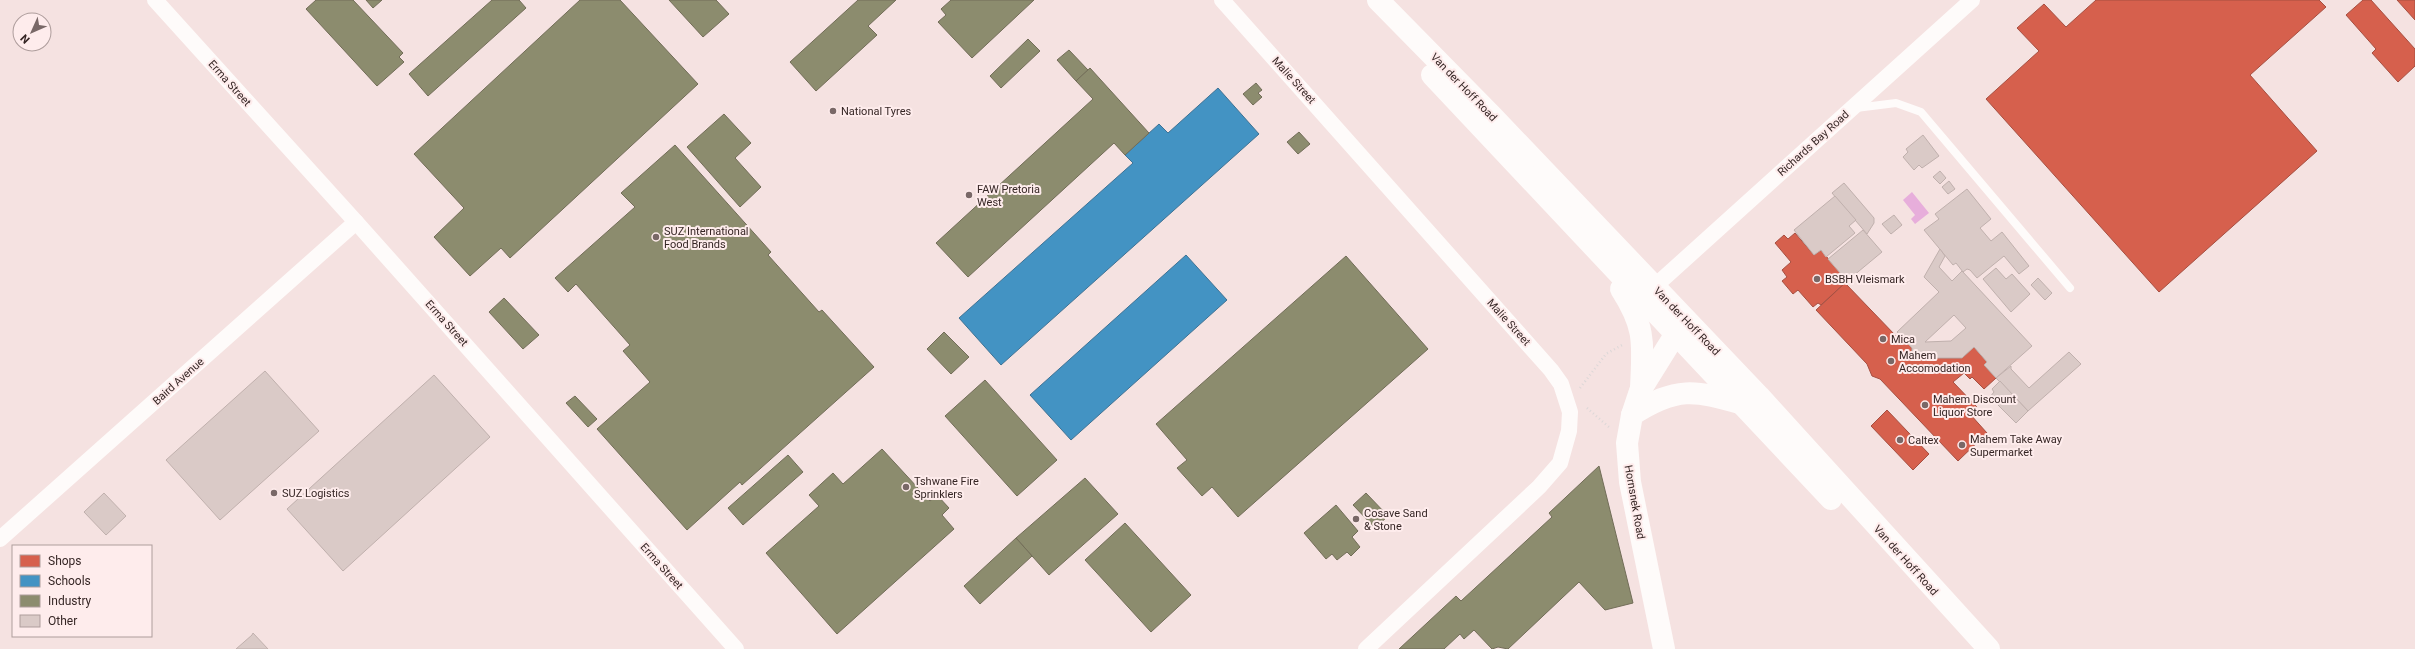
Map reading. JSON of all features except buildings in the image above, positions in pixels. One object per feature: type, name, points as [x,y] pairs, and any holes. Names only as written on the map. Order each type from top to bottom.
[{"type":"main road","name":"Van der Hoff Road","points":[[1364,0],[1480,127],[1580,232],[1679,326],[1759,396],[1795,449],[1973,649]]},
{"type":"main road","name":"Van der Hoff Road","points":[[1378,0],[1478,101],[1654,287],[1679,326],[1744,405],[1795,449],[1989,649]]},
{"type":"main road","points":[[1580,232],[1635,312],[1642,335],[1640,391]]},
{"type":"main road","name":"Hornsnek Road","points":[[1664,649],[1630,482],[1627,443],[1632,415],[1640,391],[1679,326]]},
{"type":"main road","points":[[1632,415],[1660,399],[1695,392],[1744,405]]},
{"type":"street","name":"Erma Street","points":[[155,0],[356,222],[736,649]]},
{"type":"street","name":"Malie Street","points":[[1222,0],[1551,370],[1561,384],[1570,412],[1569,431],[1560,463],[1539,487],[1366,649]]},
{"type":"street","name":"Richards Bay Road","points":[[1654,287],[1972,0]]},
{"type":"street","name":"Baird Avenue","points":[[0,540],[356,222]]},
{"type":"lane","points":[[1850,110],[1896,103],[1921,112],[2070,288]]},
{"type":"path","points":[[1561,384],[1574,396],[1606,354],[1642,335]]},
{"type":"path","points":[[1585,406],[1627,443]]},
{"type":"shaded area","points":[[1912,192],[1929,213],[1915,224],[1911,219],[1915,215],[1903,200]]},
{"type":"place","name":"National Tyres","points":[[833,111]]},
{"type":"place","name":"FAW Pretoria West","points":[[969,195]]},
{"type":"place","name":"SUZ International Food Brands","points":[[656,237]]},
{"type":"place","name":"BSBH Vleismark","points":[[1817,279]]},
{"type":"place","name":"Mica","points":[[1883,339]]},
{"type":"place","name":"Mahem Accomodation","points":[[1891,361]]},
{"type":"place","name":"Mahem Discount Liquor Store","points":[[1925,405]]},
{"type":"place","name":"Caltex","points":[[1900,440]]},
{"type":"place","name":"Mahem Take Away Supermarket","points":[[1962,445]]},
{"type":"place","name":"Tshwane Fire Sprinklers","points":[[906,487]]},
{"type":"place","name":"SUZ Logistics","points":[[274,493]]},
{"type":"place","name":"Cosave Sand & Stone","points":[[1356,519]]}]
